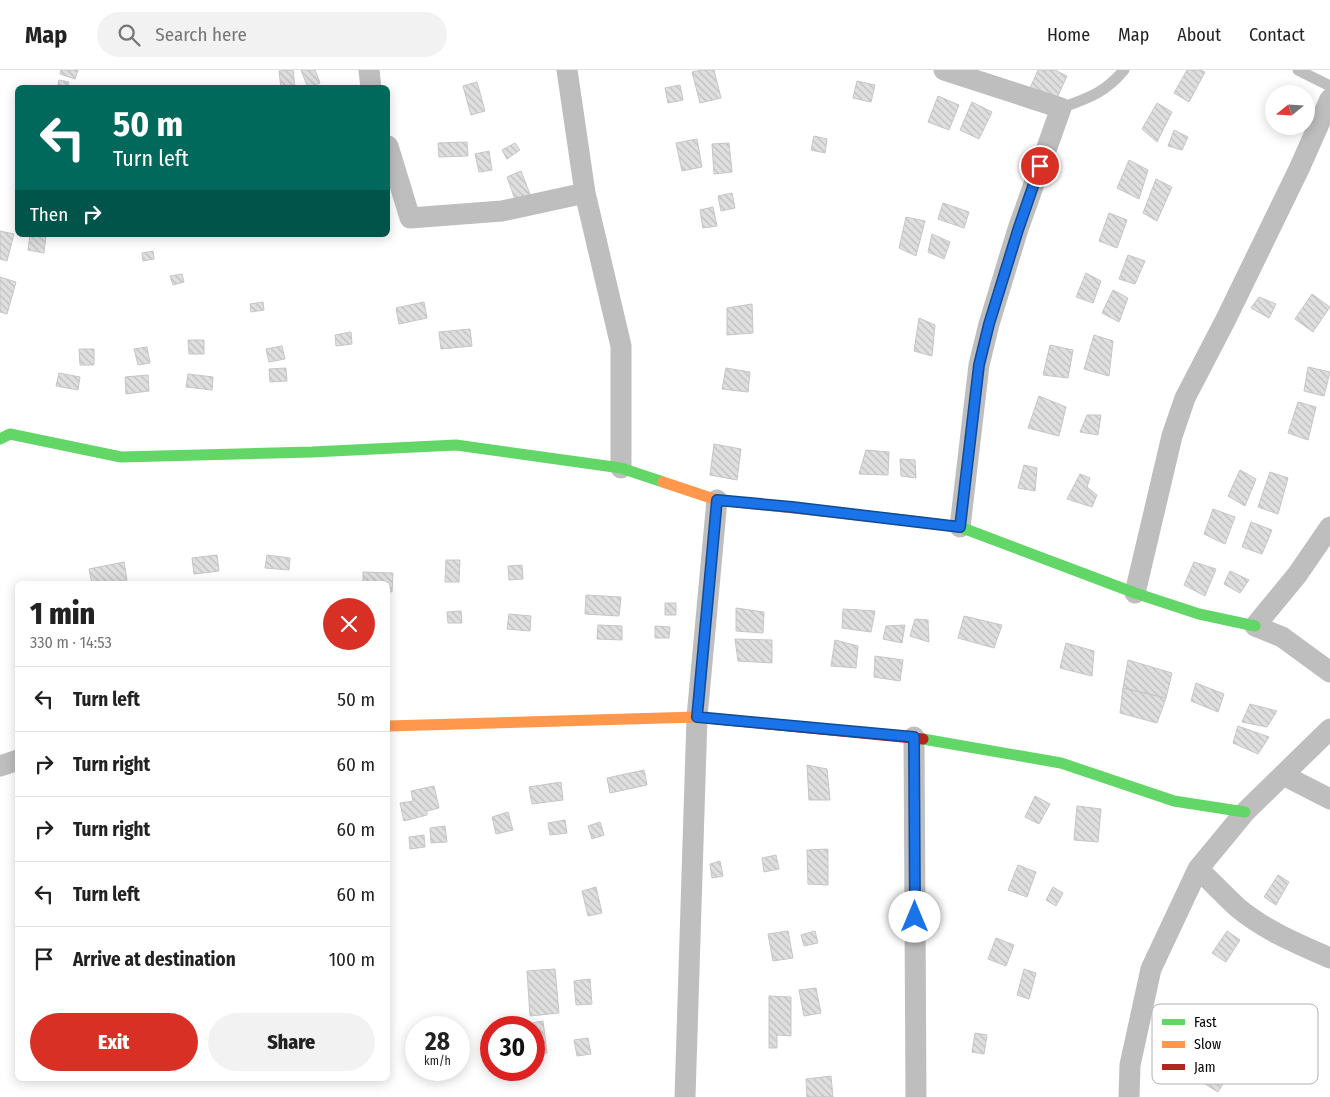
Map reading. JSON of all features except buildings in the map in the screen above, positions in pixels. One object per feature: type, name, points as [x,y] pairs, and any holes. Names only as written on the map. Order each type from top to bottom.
[{"type":"street","points":[[369,70],[371,85]]},
{"type":"street","points":[[567,70],[585,193],[621,346],[621,468]]},
{"type":"street","points":[[944,70],[1061,108],[1018,230],[989,324],[979,365],[960,527]]},
{"type":"street","points":[[1135,593],[1172,436],[1185,398],[1299,169],[1330,99]]},
{"type":"street","points":[[390,153],[410,218],[502,211],[585,193]]},
{"type":"street","points":[[0,440],[10,434],[121,457],[312,452],[456,445],[621,468],[717,500],[960,527],[1135,593],[1199,614],[1255,626],[1282,637],[1330,672]]},
{"type":"street","points":[[685,1097],[697,717],[717,500]]},
{"type":"street","points":[[1255,626],[1297,575],[1330,527]]},
{"type":"street","points":[[390,726],[697,717],[914,737],[1061,763],[1174,801],[1245,812]]},
{"type":"street","points":[[1129,1097],[1130,1066],[1151,969],[1198,868],[1245,812],[1330,729]]},
{"type":"street","points":[[914,737],[916,1097]]},
{"type":"street","points":[[0,766],[15,761]]},
{"type":"street","points":[[1284,775],[1330,799]]},
{"type":"street","points":[[1198,868],[1238,908],[1253,919],[1291,941],[1330,958]]},
{"type":"lane","points":[[1061,108],[1095,96],[1116,80],[1124,70]]},
{"type":"lane","points":[[1298,70],[1330,86]]},
{"type":"traffic: fast","points":[[0,439],[10,434],[121,457],[312,452],[456,445],[621,468],[663,482]]},
{"type":"traffic: fast","points":[[895,519],[960,527],[1135,593],[1199,614],[1255,626]]},
{"type":"traffic: fast","points":[[923,739],[1061,763],[1174,801],[1245,812]]},
{"type":"traffic: slow","points":[[663,482],[717,500],[895,519]]},
{"type":"traffic: slow","points":[[390,726],[697,717],[717,719]]},
{"type":"traffic: jam","points":[[717,719],[923,739]]},
{"type":"route","points":[[915,917],[914,737],[697,717],[717,500],[960,527],[979,365],[989,324],[1040,166]]}]
